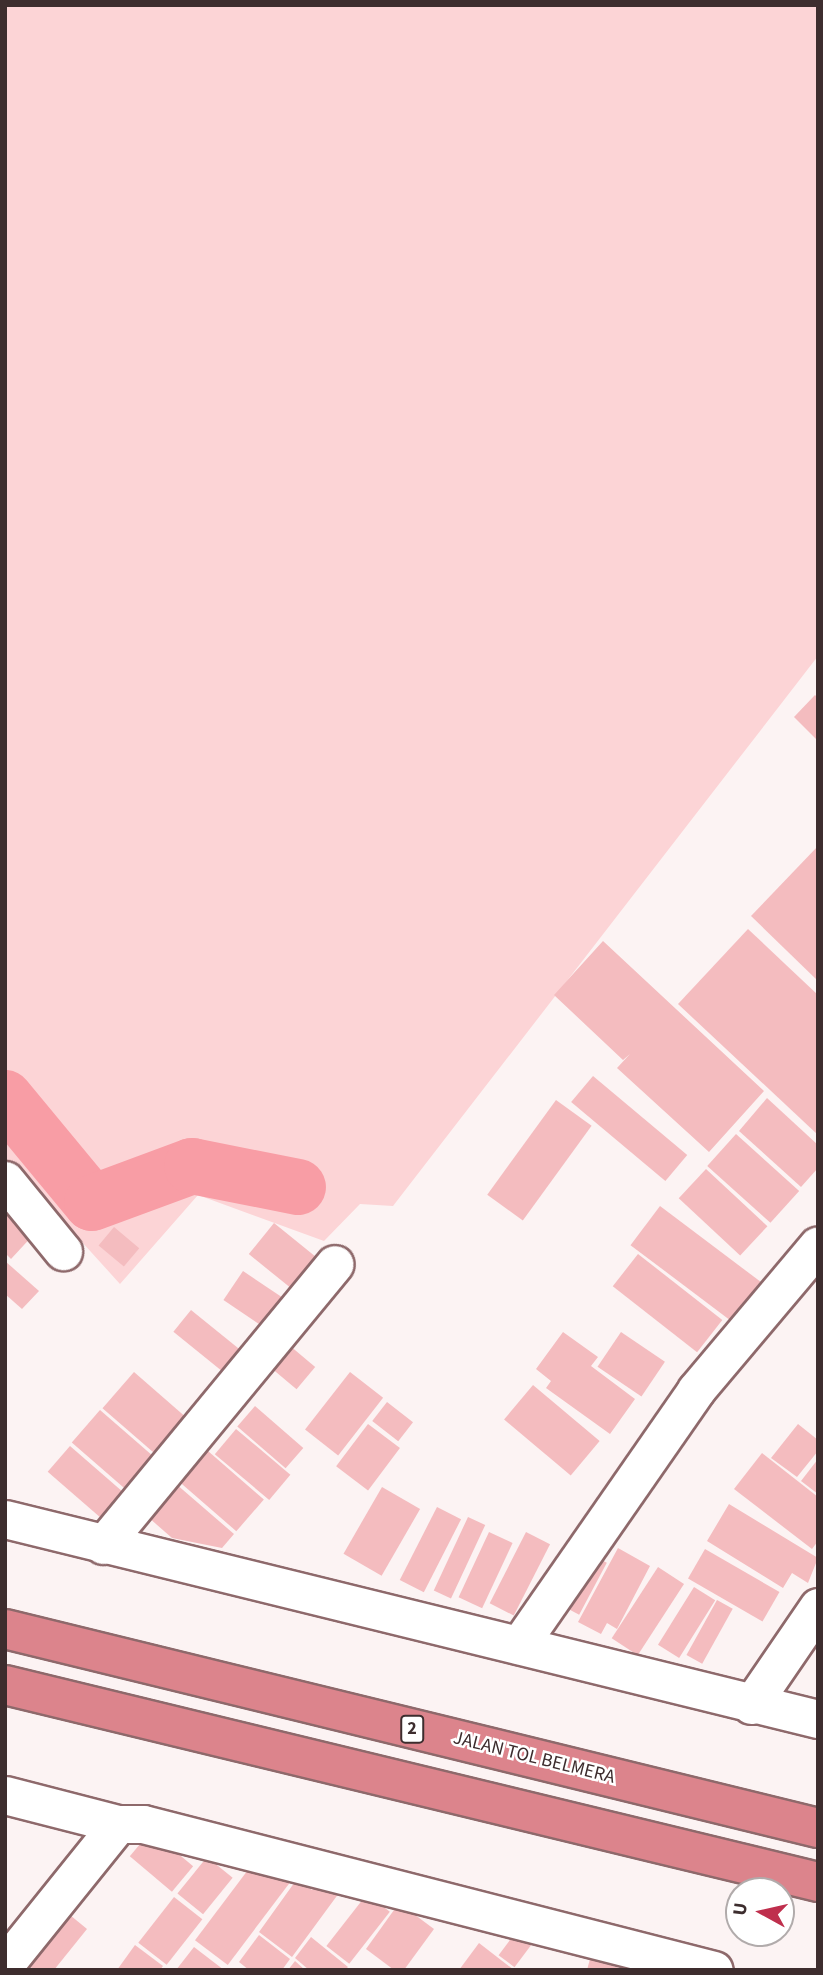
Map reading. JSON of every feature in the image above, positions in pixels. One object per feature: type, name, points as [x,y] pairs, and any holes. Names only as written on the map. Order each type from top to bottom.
[{"type":"highway","name":"JALAN TOL BELMERA","points":[[5,1629],[818,1828]]},
{"type":"highway","points":[[5,1685],[818,1882]]},
{"type":"street","points":[[5,1180],[63,1251]]},
{"type":"street","points":[[519,1645],[695,1390],[818,1245]]},
{"type":"street","points":[[103,1545],[335,1264]]},
{"type":"street","points":[[5,1519],[751,1705],[818,1719]]},
{"type":"street","points":[[751,1705],[818,1607]]},
{"type":"street","points":[[5,1795],[118,1824],[143,1824],[714,1970]]},
{"type":"street","points":[[7,1962],[118,1824]]},
{"type":"shaded area","points":[[5,5],[818,5],[818,656],[393,1206],[360,1204],[324,1241],[198,1195],[120,1284],[5,1157]]},
{"type":"building","points":[[815,695],[818,698],[818,741],[794,717]]},
{"type":"building","points":[[818,846],[818,981],[751,916]]},
{"type":"building","points":[[748,929],[818,995],[818,1135],[678,1004]]},
{"type":"building","points":[[603,941],[764,1091],[709,1152],[617,1068],[630,1054],[623,1060],[554,995]]},
{"type":"building","points":[[593,1076],[687,1155],[665,1181],[571,1102]]},
{"type":"building","points":[[767,1098],[818,1145],[818,1168],[801,1187],[739,1131]]},
{"type":"building","points":[[556,1100],[592,1126],[523,1221],[487,1195]]},
{"type":"building","points":[[736,1134],[799,1191],[770,1223],[707,1166]]},
{"type":"building","points":[[706,1169],[767,1226],[740,1256],[679,1198]]},
{"type":"building","points":[[5,1204],[36,1232],[11,1259],[5,1253]]},
{"type":"building","points":[[660,1206],[761,1282],[731,1321],[631,1245]]},
{"type":"building","points":[[274,1223],[319,1260],[294,1291],[249,1254]]},
{"type":"building","points":[[114,1227],[139,1248],[124,1267],[99,1245]]},
{"type":"building","points":[[638,1254],[722,1320],[697,1352],[613,1286]]},
{"type":"building","points":[[5,1261],[39,1291],[22,1309],[5,1294]]},
{"type":"building","points":[[243,1271],[283,1298],[263,1327],[223,1300]]},
{"type":"building","points":[[191,1310],[245,1354],[228,1376],[173,1332]]},
{"type":"building","points":[[563,1332],[598,1357],[591,1366],[635,1399],[610,1434],[546,1388],[551,1381],[536,1369]]},
{"type":"building","points":[[621,1332],[665,1362],[641,1396],[598,1367]]},
{"type":"building","points":[[283,1340],[315,1367],[297,1389],[264,1362]]},
{"type":"building","points":[[134,1372],[189,1420],[158,1456],[103,1408]]},
{"type":"building","points":[[350,1372],[383,1398],[338,1455],[305,1430]]},
{"type":"building","points":[[533,1385],[600,1441],[571,1475],[504,1419]]},
{"type":"building","points":[[387,1402],[413,1422],[398,1441],[372,1421]]},
{"type":"building","points":[[255,1406],[303,1448],[286,1468],[237,1426]]},
{"type":"building","points":[[100,1410],[158,1461],[130,1493],[72,1442]]},
{"type":"building","points":[[368,1424],[400,1448],[368,1490],[336,1466]]},
{"type":"building","points":[[798,1424],[818,1440],[818,1451],[797,1477],[771,1458]]},
{"type":"building","points":[[236,1429],[290,1475],[269,1500],[215,1454]]},
{"type":"building","points":[[70,1446],[126,1495],[104,1520],[48,1472]]},
{"type":"building","points":[[208,1451],[264,1500],[236,1531],[180,1483]]},
{"type":"building","points":[[762,1453],[818,1497],[818,1541],[812,1549],[734,1489]]},
{"type":"building","points":[[818,1459],[818,1494],[801,1481]]},
{"type":"building","points":[[168,1477],[234,1534],[222,1548],[172,1538],[140,1510]]},
{"type":"building","points":[[382,1487],[420,1509],[382,1576],[344,1554]]},
{"type":"building","points":[[729,1504],[818,1558],[808,1583],[792,1573],[783,1588],[707,1541]]},
{"type":"building","points":[[437,1507],[461,1519],[424,1592],[400,1580]]},
{"type":"building","points":[[468,1517],[485,1525],[451,1598],[434,1590]]},
{"type":"building","points":[[489,1532],[513,1543],[482,1608],[459,1597]]},
{"type":"building","points":[[526,1532],[550,1544],[514,1616],[490,1603]]},
{"type":"building","points":[[618,1548],[650,1566],[617,1629],[607,1623],[601,1634],[578,1622]]},
{"type":"building","points":[[705,1549],[779,1592],[762,1621],[688,1578]]},
{"type":"building","points":[[583,1550],[607,1563],[579,1615],[555,1602]]},
{"type":"building","points":[[658,1567],[684,1584],[638,1655],[612,1638]]},
{"type":"building","points":[[694,1587],[715,1600],[679,1658],[658,1645]]},
{"type":"building","points":[[717,1600],[733,1609],[702,1664],[686,1655]]},
{"type":"building","points":[[151,1831],[193,1866],[172,1892],[130,1856]]},
{"type":"building","points":[[207,1857],[233,1878],[203,1914],[177,1894]]},
{"type":"building","points":[[257,1858],[290,1883],[228,1965],[195,1940]]},
{"type":"building","points":[[297,1879],[312,1890],[320,1879],[339,1893],[292,1957],[259,1932]]},
{"type":"building","points":[[367,1894],[390,1912],[349,1964],[326,1946]]},
{"type":"building","points":[[174,1897],[202,1919],[167,1965],[138,1943]]},
{"type":"building","points":[[399,1903],[434,1929],[404,1970],[394,1970],[366,1949]]},
{"type":"building","points":[[59,1906],[87,1929],[54,1970],[34,1970],[18,1956]]},
{"type":"building","points":[[519,1928],[535,1940],[515,1967],[499,1955]]},
{"type":"building","points":[[259,1935],[290,1959],[282,1970],[249,1970],[239,1962]]},
{"type":"building","points":[[311,1937],[348,1967],[345,1970],[309,1970],[295,1958]]},
{"type":"building","points":[[479,1943],[514,1970],[459,1970]]},
{"type":"building","points":[[135,1945],[163,1966],[160,1970],[117,1970]]},
{"type":"building","points":[[194,1947],[224,1970],[176,1970]]},
{"type":"building","points":[[590,1959],[623,1969],[623,1970],[587,1970]]},
{"type":"building","points":[[295,1961],[305,1970],[288,1970]]},
{"type":"waterway","points":[[5,1098],[92,1203],[192,1166],[298,1187]]}]
